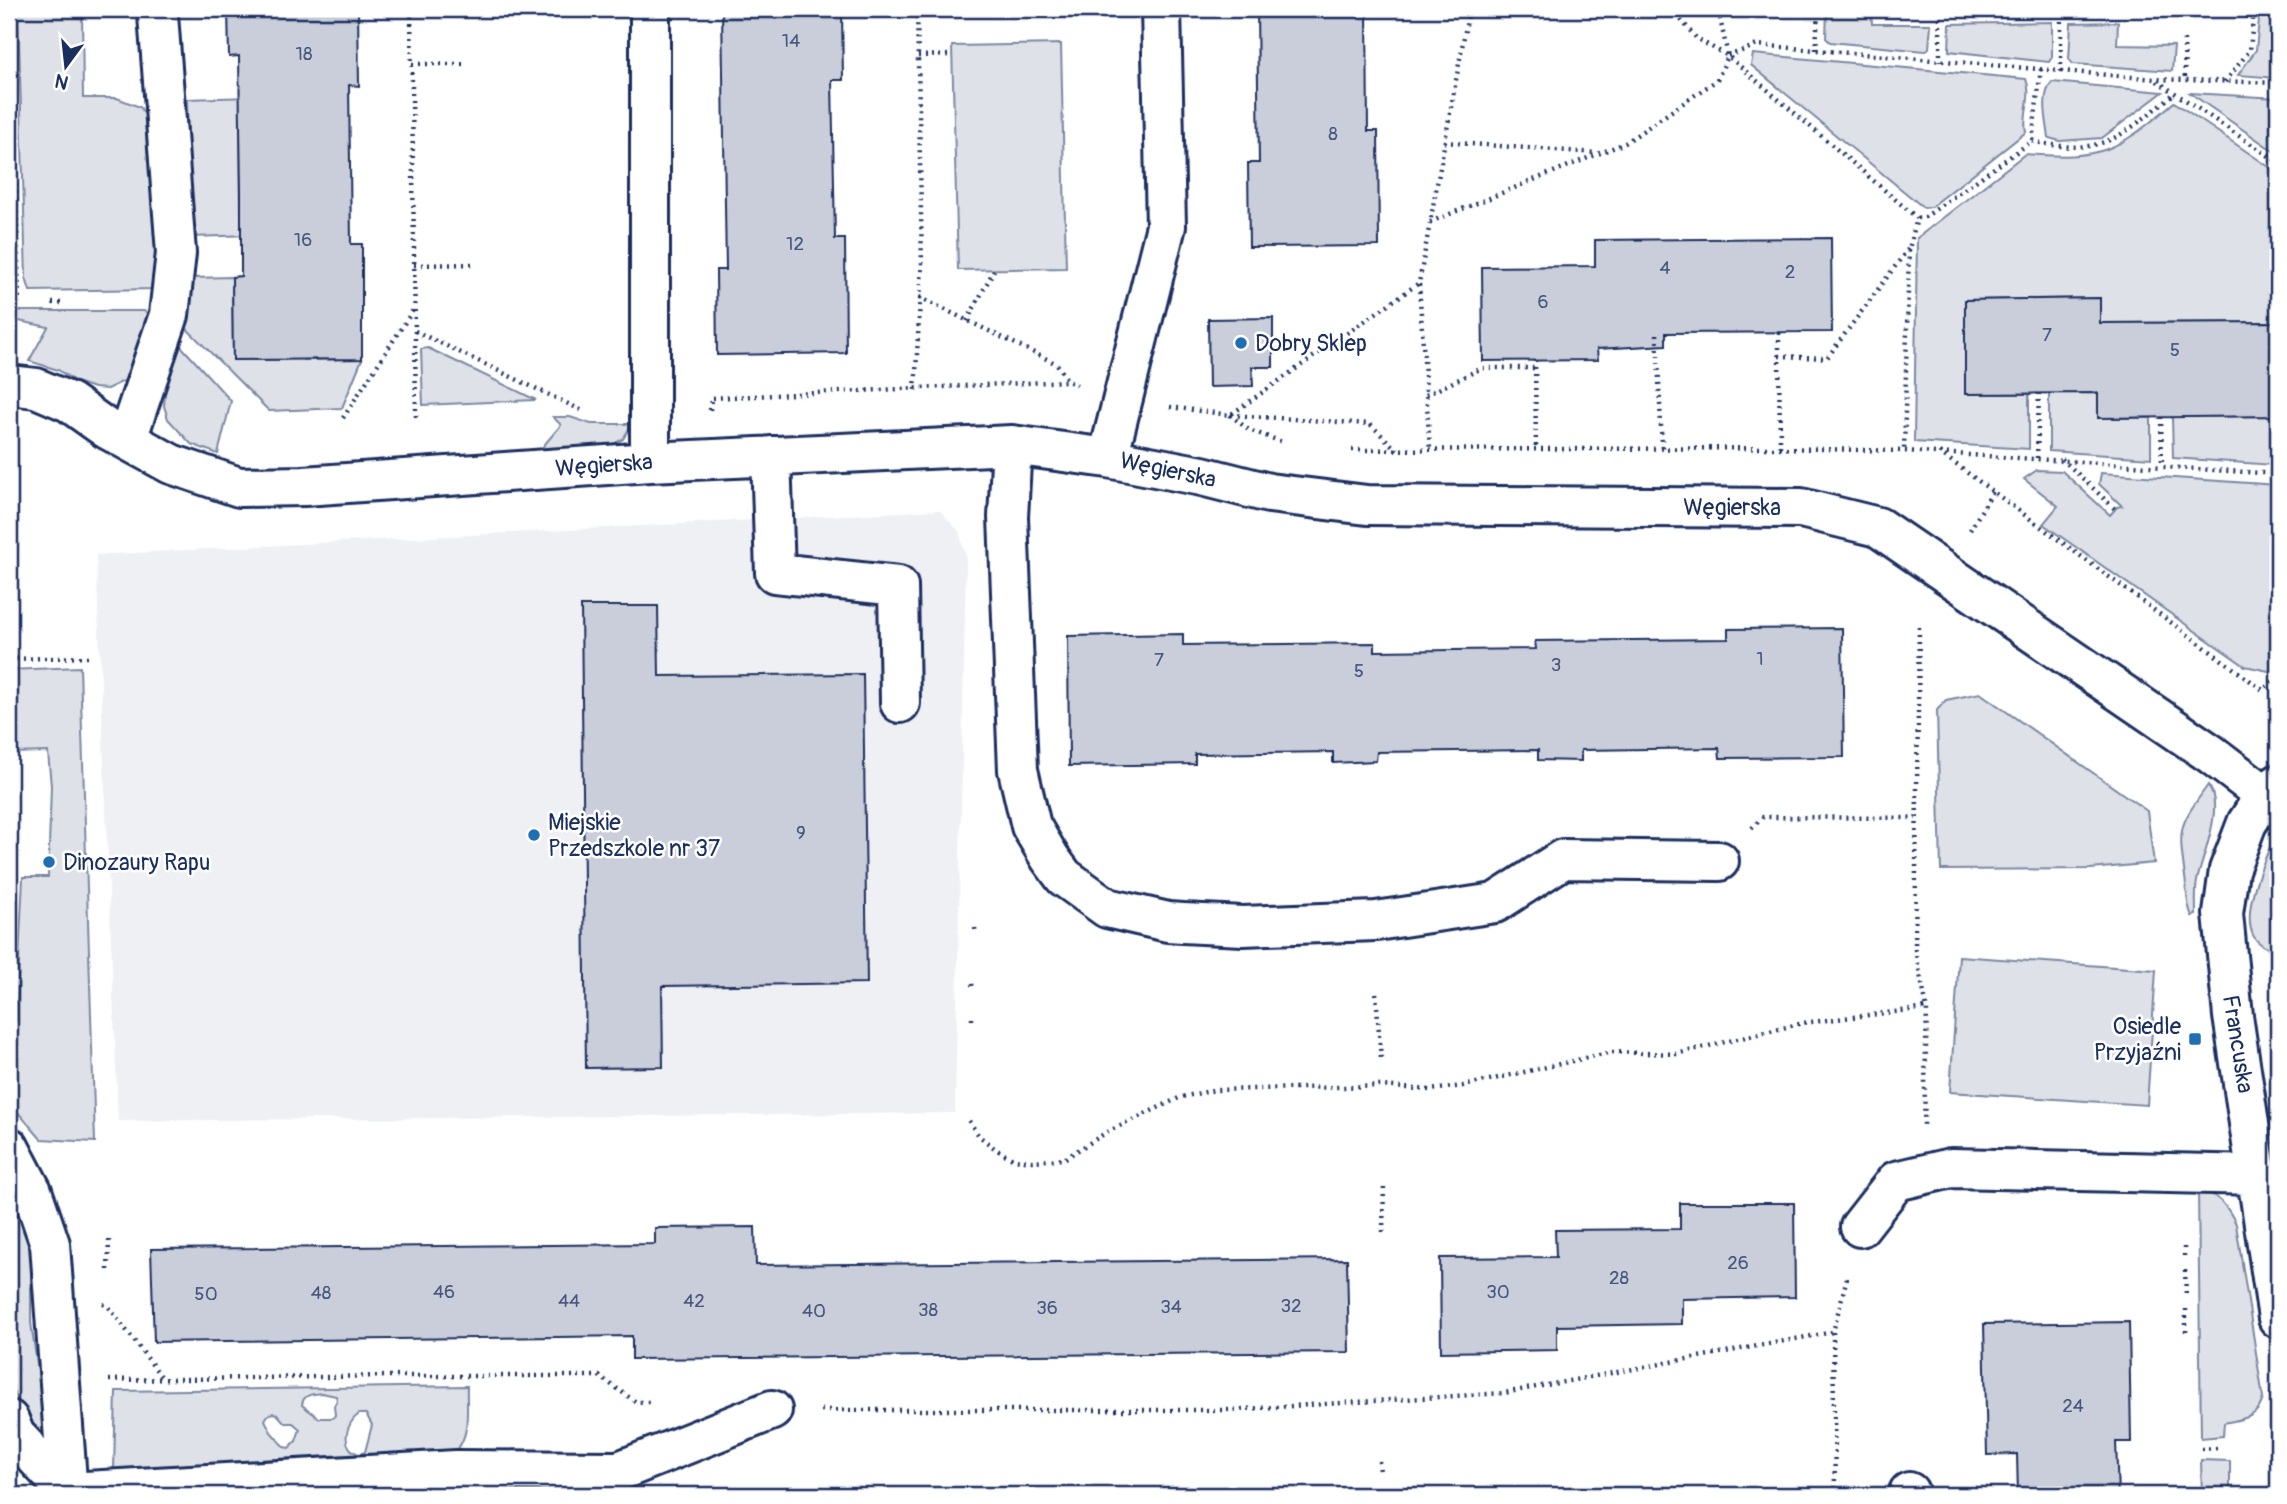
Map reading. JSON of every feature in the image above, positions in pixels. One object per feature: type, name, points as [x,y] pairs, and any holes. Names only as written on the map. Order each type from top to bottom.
[{"type":"street","points":[[650,9],[650,461]]},
{"type":"street","points":[[1108,458],[1166,226],[1161,9]]},
{"type":"street","points":[[127,439],[169,315],[176,253],[158,15]]},
{"type":"street","name":"Węgierska","points":[[9,385],[36,388],[69,402],[107,429],[171,464],[239,487],[304,486],[650,461],[1012,445],[1108,458],[1202,476],[1269,493],[1367,505],[1801,508],[1878,527],[2211,754],[2272,789]]},
{"type":"street","points":[[1012,445],[1008,517],[1018,770],[1031,826],[1050,859],[1064,877],[1107,908],[1168,922],[1243,926],[1376,921],[1495,903],[1563,859],[1719,861]]},
{"type":"street","points":[[771,456],[775,573],[898,586],[900,703]]},
{"type":"street","name":"Francuska","points":[[2272,789],[2247,824],[2229,870],[2223,914],[2233,1016],[2278,1318]]},
{"type":"street","points":[[9,1147],[33,1191],[50,1244],[68,1493]]},
{"type":"street","points":[[1860,1227],[1896,1181],[1951,1168],[2258,1175]]},
{"type":"street","points":[[68,1493],[456,1470],[619,1471],[772,1410]]},
{"type":"street","points":[[9,1420],[15,1435],[68,1493]]},
{"type":"path","points":[[10,9],[19,303]]},
{"type":"path","points":[[411,9],[416,417]]},
{"type":"path","points":[[915,390],[922,265],[917,9]]},
{"type":"path","points":[[1430,451],[1419,283],[1469,9]]},
{"type":"path","points":[[1672,9],[1697,39],[1728,56],[1917,218],[1925,217],[2032,141],[2041,69]]},
{"type":"path","points":[[1429,222],[1625,144],[1717,80],[1728,56],[1718,9]]},
{"type":"path","points":[[1816,50],[1818,9]]},
{"type":"path","points":[[2225,82],[2250,50],[2254,9]]},
{"type":"path","points":[[2060,72],[2062,16]]},
{"type":"path","points":[[1940,18],[1940,61]]},
{"type":"path","points":[[2184,40],[2185,80]]},
{"type":"path","points":[[1728,56],[1757,45],[2155,79],[2278,83]]},
{"type":"path","points":[[918,56],[952,55]]},
{"type":"path","points":[[412,64],[465,64]]},
{"type":"path","points":[[2155,79],[2278,162]]},
{"type":"path","points":[[2032,141],[2062,148],[2111,142],[2175,93]]},
{"type":"path","points":[[1444,142],[1600,153]]},
{"type":"path","points":[[1904,451],[1909,249],[1917,218]]},
{"type":"path","points":[[1779,356],[1828,358],[1909,249]]},
{"type":"path","points":[[414,265],[474,264]]},
{"type":"path","points":[[967,321],[994,270]]},
{"type":"path","points":[[1230,415],[1419,283]]},
{"type":"path","points":[[919,298],[1057,365],[1068,381]]},
{"type":"path","points":[[52,303],[65,303]]},
{"type":"path","points":[[343,418],[415,307]]},
{"type":"path","points":[[415,331],[580,410]]},
{"type":"path","points":[[1779,332],[1780,447]]},
{"type":"path","points":[[1657,334],[1662,449]]},
{"type":"path","points":[[1535,360],[1536,450]]},
{"type":"path","points":[[1426,396],[1482,368],[1535,368]]},
{"type":"path","points":[[713,459],[710,398],[1068,381],[1122,402],[1230,415],[1370,424],[1398,451]]},
{"type":"path","points":[[2038,458],[2039,393]]},
{"type":"path","points":[[1230,415],[1249,430],[1294,446]]},
{"type":"path","points":[[2161,417],[2162,466]]},
{"type":"path","points":[[1345,450],[1780,447],[1939,452],[2278,474]]},
{"type":"path","points":[[1939,452],[2263,690],[2278,676]]},
{"type":"path","points":[[2062,459],[2115,509]]},
{"type":"path","points":[[1967,536],[1993,491]]},
{"type":"path","points":[[1919,627],[1915,950],[1927,1008],[1925,1105]]},
{"type":"path","points":[[9,659],[88,657]]},
{"type":"path","points":[[1719,861],[1763,817],[1916,818]]},
{"type":"path","points":[[1376,993],[1381,1059]]},
{"type":"path","points":[[969,1121],[979,1136],[1013,1159],[1064,1159],[1107,1132],[1181,1097],[1215,1090],[1382,1086],[1430,1090],[1463,1086],[1612,1052],[1676,1054],[1802,1023],[1927,1008]]},
{"type":"path","points":[[1383,1232],[1384,1183]]},
{"type":"path","points":[[1835,1495],[1833,1332],[1860,1227]]},
{"type":"path","points":[[108,1270],[109,1240]]},
{"type":"path","points":[[2184,1247],[2184,1258]]},
{"type":"path","points":[[2185,1269],[2186,1296]]},
{"type":"path","points":[[108,1306],[163,1379]]},
{"type":"path","points":[[2186,1309],[2186,1335]]},
{"type":"path","points":[[772,1410],[1227,1410],[1504,1393],[1833,1332]]},
{"type":"path","points":[[116,1380],[599,1376],[636,1402],[654,1402]]},
{"type":"path","points":[[2201,1449],[2219,1448]]},
{"type":"path","points":[[1379,1461],[1380,1473]]},
{"type":"shaded area","points":[[18,9],[82,9],[83,98],[117,98],[140,107],[157,132],[160,281],[156,289],[30,291],[26,278]]},
{"type":"shaded area","points":[[1827,9],[1871,9],[1872,24],[1931,24],[1929,48],[1925,51],[1830,42],[1826,38]]},
{"type":"shaded area","points":[[2260,9],[2278,9],[2278,78],[2238,75],[2256,50]]},
{"type":"shaded area","points":[[2052,22],[2052,57],[2049,62],[1949,51],[1950,24]]},
{"type":"shaded area","points":[[2118,22],[2117,45],[2174,46],[2172,71],[2073,64],[2069,59],[2071,23]]},
{"type":"shaded area","points":[[1061,44],[1066,268],[958,270],[952,46]]},
{"type":"shaded area","points":[[1753,54],[2026,79],[2026,132],[1931,207],[1924,208],[1751,65]]},
{"type":"shaded area","points":[[2052,82],[2163,92],[2102,138],[2060,141],[2049,138],[2046,117],[2046,94]]},
{"type":"shaded area","points":[[2190,93],[2278,98],[2278,154]]},
{"type":"shaded area","points":[[250,97],[240,115],[241,218],[251,235],[191,237],[187,99]]},
{"type":"shaded area","points":[[2174,102],[2278,173],[2278,322],[2100,323],[2099,298],[1965,300],[1966,394],[2029,394],[2029,449],[1914,442],[1917,238],[2025,154],[2073,155],[2107,149],[2138,132]]},
{"type":"shaded area","points":[[232,277],[233,360],[286,360],[286,345],[304,360],[362,359],[342,408],[269,411],[186,328],[192,278]]},
{"type":"shaded area","points":[[9,311],[144,311],[152,317],[136,371],[126,380],[107,389],[76,382],[58,370],[29,361],[48,327],[9,319]]},
{"type":"shaded area","points":[[180,345],[231,401],[218,454],[191,444],[168,419],[164,406],[165,394]]},
{"type":"shaded area","points":[[428,348],[536,400],[423,405],[421,349]]},
{"type":"shaded area","points":[[2049,393],[2098,393],[2098,418],[2151,418],[2151,458],[2049,451]]},
{"type":"shaded area","points":[[2273,416],[2274,465],[2173,458],[2172,417]]},
{"type":"shaded area","points":[[553,417],[570,417],[591,424],[632,424],[623,439],[610,446],[539,451],[561,425]]},
{"type":"shaded area","points":[[2037,470],[2062,471],[2110,515],[2117,507],[2122,506],[2099,484],[2101,473],[2278,485],[2278,667],[2273,672],[2245,666],[2043,524],[2058,506],[2024,479]]},
{"type":"shaded area","name":"Miejskie Przedszkole nr 37","points":[[939,510],[959,531],[966,558],[955,1113],[118,1121],[96,555]]},
{"type":"shaded area","points":[[80,667],[95,1142],[41,1139],[9,1102],[9,1021],[16,1021],[23,877],[48,877],[51,786],[48,752],[11,753],[9,670]]},
{"type":"shaded area","points":[[1980,693],[2147,811],[2154,863],[2091,869],[1941,870],[1937,710],[1946,700]]},
{"type":"shaded area","points":[[2208,785],[2213,794],[2213,818],[2197,881],[2196,915],[2192,916],[2187,897],[2181,837],[2186,819]]},
{"type":"shaded area","points":[[2276,834],[2277,952],[2258,942],[2250,927],[2256,885]]},
{"type":"shaded area","points":[[1959,956],[2156,970],[2147,1105],[1950,1092]]},
{"type":"shaded area","points":[[9,1184],[18,1199],[31,1246],[31,1323],[50,1454],[39,1457],[9,1379]]},
{"type":"shaded area","points":[[2198,1190],[2211,1194],[2222,1202],[2236,1224],[2263,1398],[2253,1414],[2224,1423],[2223,1436],[2201,1438]]},
{"type":"shaded area","points":[[467,1386],[467,1417],[461,1445],[446,1460],[114,1469],[116,1391]],"holes":[[[322,1393],[336,1396],[333,1418],[319,1418],[302,1405],[306,1397]],[[277,1414],[285,1423],[293,1423],[300,1429],[296,1441],[289,1448],[284,1447],[271,1432],[265,1420],[268,1415]],[[359,1414],[366,1414],[372,1425],[365,1452],[359,1454],[349,1447],[347,1441],[348,1429]]]},
{"type":"shaded area","points":[[2201,1460],[2230,1461],[2230,1495],[2202,1495]]},
{"type":"building","points":[[228,9],[358,9],[359,86],[349,85],[351,244],[362,244],[362,359],[233,360],[232,277],[241,276],[241,193],[239,56],[229,57]]},
{"type":"building","points":[[722,9],[842,9],[843,80],[832,80],[835,239],[845,239],[846,353],[717,355],[716,270],[726,270]]},
{"type":"building","points":[[1257,9],[1367,9],[1368,131],[1378,131],[1379,246],[1249,247],[1248,163],[1259,163]]},
{"type":"building","points":[[1831,238],[1832,332],[1666,333],[1666,345],[1597,349],[1598,360],[1483,361],[1482,267],[1595,266],[1595,240]]},
{"type":"building","points":[[2100,298],[2100,323],[2278,322],[2278,416],[2098,418],[2098,393],[1965,394],[1965,300]]},
{"type":"building","name":"Dobry Sklep","points":[[1273,318],[1273,367],[1252,367],[1253,386],[1209,387],[1208,319]]},
{"type":"building","points":[[581,606],[658,606],[659,676],[863,674],[867,983],[662,986],[663,1067],[586,1068]]},
{"type":"building","points":[[1842,628],[1844,757],[1720,758],[1719,748],[1581,750],[1581,761],[1538,760],[1538,750],[1377,752],[1376,761],[1333,763],[1333,752],[1195,754],[1195,764],[1069,766],[1068,636],[1183,634],[1183,645],[1375,643],[1375,651],[1536,649],[1535,641],[1728,639],[1728,629]]},
{"type":"building","points":[[1680,1203],[1794,1203],[1795,1297],[1682,1299],[1682,1324],[1557,1326],[1557,1350],[1441,1352],[1440,1258],[1556,1257],[1555,1230],[1680,1229]]},
{"type":"building","points":[[755,1227],[756,1265],[1347,1259],[1349,1352],[632,1359],[632,1336],[154,1342],[151,1249],[655,1244],[655,1228]]},
{"type":"building","points":[[2129,1322],[2131,1442],[2116,1442],[2118,1495],[2018,1495],[2017,1454],[1987,1455],[1984,1324]]},
{"type":"place","name":"Dobry Sklep","points":[[1241,343]]},
{"type":"place","name":"Miejskie Przedszkole nr 37","points":[[534,835]]},
{"type":"place","name":"Dinozaury Rapu","points":[[49,862]]},
{"type":"place","name":"Osiedle Przyjaźni","points":[[2195,1039]]}]
